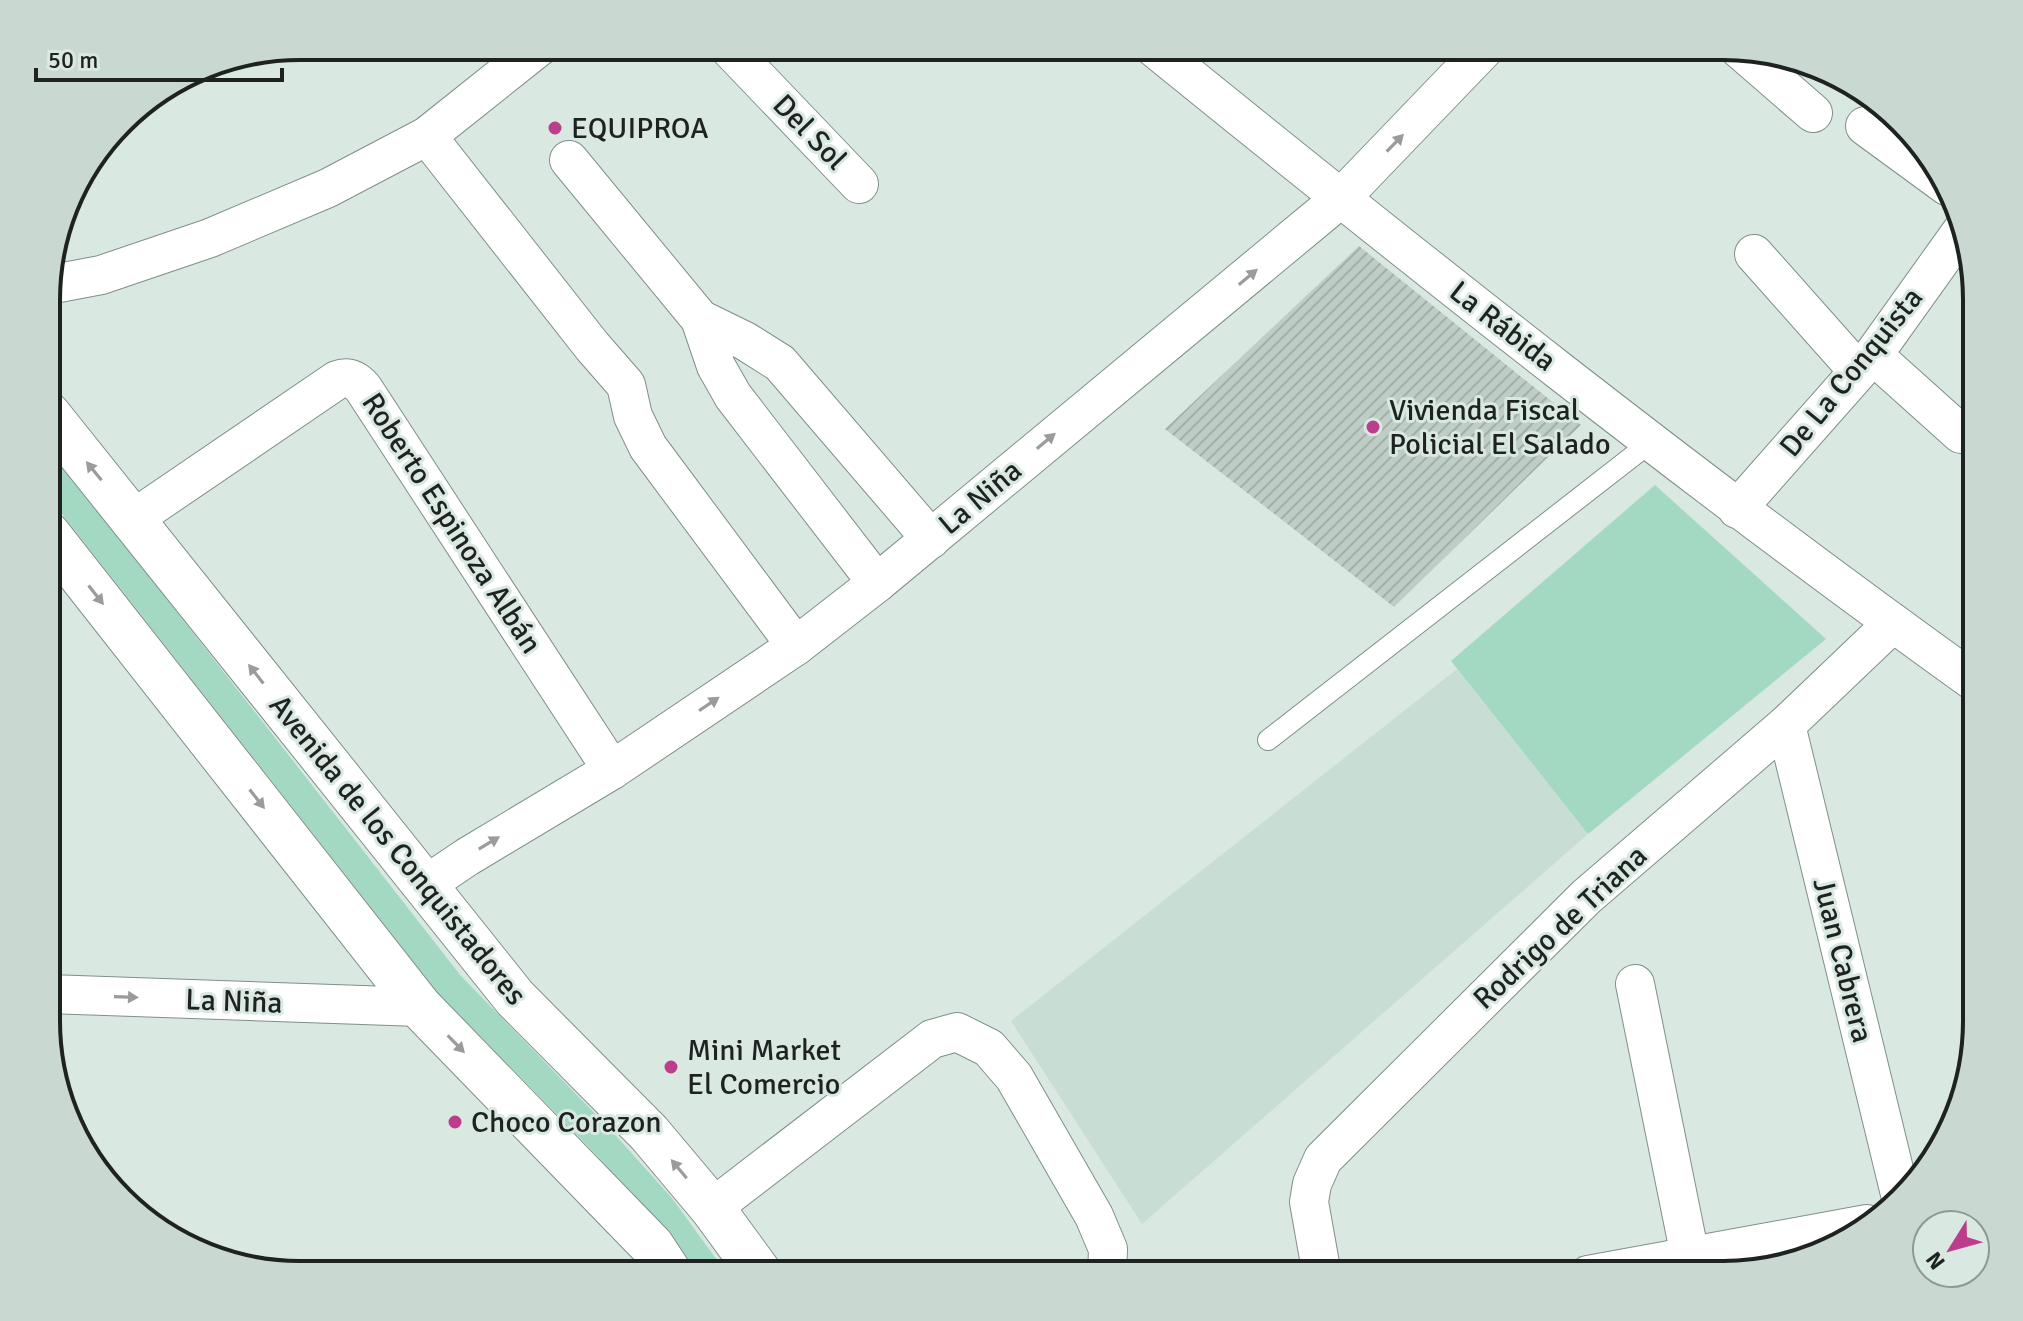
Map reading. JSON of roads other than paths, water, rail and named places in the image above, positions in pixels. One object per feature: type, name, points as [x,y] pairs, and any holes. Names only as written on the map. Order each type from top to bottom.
[{"type":"main road","name":"Avenida de los Conquistadores","points":[[60,429],[515,998],[649,1133],[712,1208],[751,1261]]},
{"type":"main road","points":[[60,549],[420,1007],[652,1246],[662,1261]]},
{"type":"street","name":"La Rábida","points":[[1170,60],[1340,199],[1737,509],[1962,673]]},
{"type":"street","name":"La Niña","points":[[424,886],[612,770],[796,646],[877,583],[1340,199],[1473,60]]},
{"type":"street","points":[[61,283],[101,275],[210,238],[328,188],[427,136],[515,61]]},
{"type":"street","name":"Del Sol","points":[[741,61],[859,184]]},
{"type":"street","points":[[1754,62],[1813,113]]},
{"type":"street","points":[[1865,126],[1925,170]]},
{"type":"street","points":[[427,136],[626,385],[633,416],[648,447],[796,646]]},
{"type":"street","points":[[569,160],[700,319],[716,366],[733,396],[877,583]]},
{"type":"street","name":"De La Conquista","points":[[1737,509],[1866,363],[1955,240]]},
{"type":"street","points":[[1754,254],[1866,363],[1961,434]]},
{"type":"street","points":[[700,319],[745,341],[780,363],[931,539]]},
{"type":"street","name":"Roberto Espinoza Albán","points":[[133,519],[337,380],[344,377],[358,382],[612,770]]},
{"type":"street","name":"Rodrigo de Triana","points":[[1319,1260],[1309,1202],[1312,1184],[1323,1159],[1586,897],[1786,725],[1893,623]]},
{"type":"street","name":"Juan Cabrera","points":[[1786,725],[1898,1184]]},
{"type":"street","points":[[1635,984],[1667,1260]]},
{"type":"street","name":"La Niña","points":[[60,994],[420,1007]]},
{"type":"street","points":[[712,1208],[932,1039],[957,1032],[989,1048],[1014,1077],[1094,1216],[1108,1249],[1108,1260]]},
{"type":"street","points":[[1688,1260],[1836,1233]]},
{"type":"lane","points":[[1268,740],[1651,442]]},
{"type":"place","name":"EQUIPROA","points":[[555,128]]},
{"type":"place","name":"Vivienda Fiscal Policial El Salado","points":[[1373,427]]},
{"type":"place","name":"Mini Market El Comercio","points":[[671,1067]]},
{"type":"place","name":"Choco Corazon","points":[[455,1122]]}]
